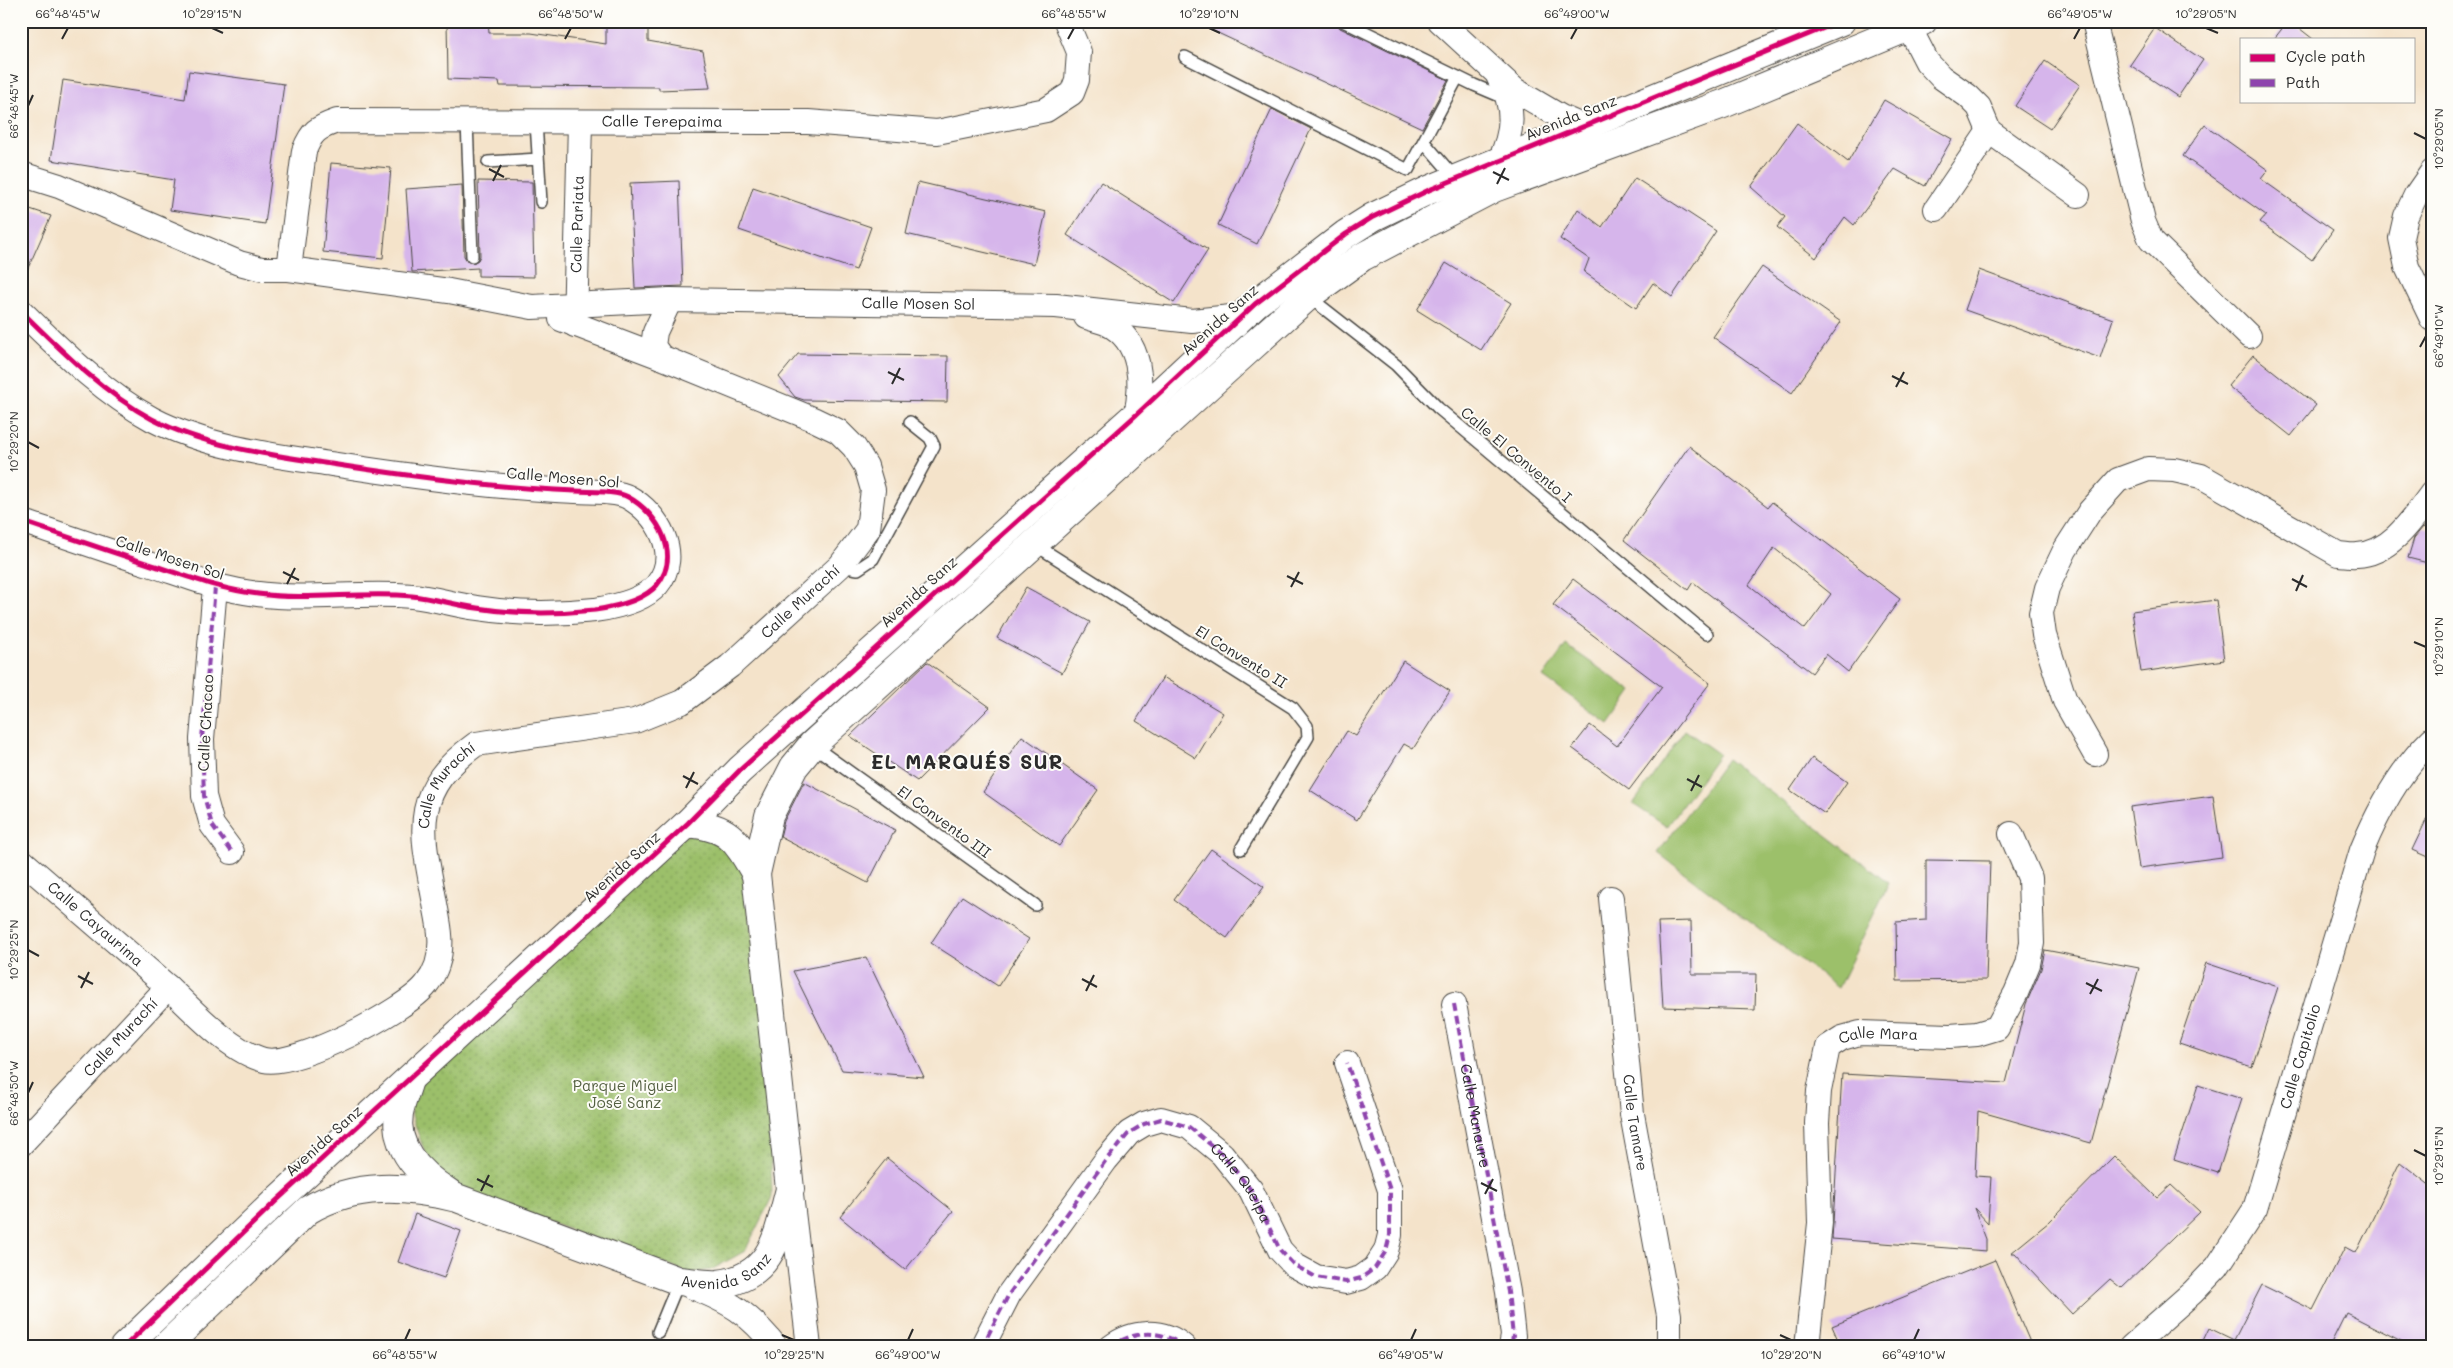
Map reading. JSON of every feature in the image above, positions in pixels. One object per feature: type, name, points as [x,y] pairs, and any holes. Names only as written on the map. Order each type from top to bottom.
[{"type":"street","name":"Calle Terepaima","points":[[289,269],[301,166],[310,135],[321,127],[338,121],[808,122],[937,132],[1046,110],[1072,93],[1078,80],[1079,52],[1066,21]]},
{"type":"street","points":[[1440,21],[1515,90],[1537,104],[1582,126]]},
{"type":"street","name":"Avenida Sanz","points":[[124,1347],[275,1202],[688,823],[740,770],[1136,415],[1241,316],[1324,250],[1373,217],[1456,179],[1841,21]]},
{"type":"street","points":[[2094,21],[2143,221],[2151,240],[2249,336]]},
{"type":"street","points":[[1916,24],[1927,62],[1941,77],[1968,96],[1978,107],[1989,131],[2078,195]]},
{"type":"street","name":"Avenida Sanz","points":[[165,1347],[308,1210],[324,1201],[382,1188],[421,1190],[457,1198],[680,1281],[716,1284],[737,1280],[759,1268],[774,1246],[790,1189],[756,874],[769,816],[794,767],[812,745],[1308,296],[1362,256],[1494,188],[1724,104],[1916,24]]},
{"type":"street","points":[[1497,74],[1509,100],[1513,118],[1511,133],[1499,162]]},
{"type":"street","name":"Calle Pariata","points":[[576,315],[580,122]]},
{"type":"street","points":[[1936,209],[1989,131]]},
{"type":"street","points":[[2432,172],[2406,216],[2401,238],[2407,267],[2432,319]]},
{"type":"street","name":"Calle Mosen Sol","points":[[21,174],[60,186],[239,263],[262,269],[289,269],[449,291],[576,315],[670,300],[1056,306],[1192,321],[1241,316]]},
{"type":"street","points":[[661,357],[653,346],[655,332],[670,300]]},
{"type":"street","name":"Calle Mosen Sol","points":[[1056,306],[1110,325],[1129,344],[1139,368],[1141,382],[1136,415]]},
{"type":"street","name":"Calle Mosen Sol","points":[[21,311],[98,383],[133,408],[173,428],[272,456],[419,478],[605,492],[626,496],[640,504],[651,515],[662,532],[668,550],[665,569],[656,585],[640,598],[596,610],[503,611],[414,596],[389,594],[302,597],[260,594],[215,587],[21,521]]},
{"type":"street","name":"Calle Murachí","points":[[21,1144],[168,987],[228,1041],[247,1054],[265,1060],[281,1060],[309,1054],[338,1041],[402,1004],[426,986],[437,967],[442,944],[424,838],[424,814],[430,792],[443,772],[458,757],[476,744],[635,721],[682,702],[730,666],[840,566],[868,529],[872,490],[866,466],[854,447],[838,431],[661,357],[576,315]]},
{"type":"street","points":[[2096,754],[2065,700],[2044,635],[2041,613],[2047,588],[2065,550],[2090,511],[2118,480],[2148,469],[2174,470],[2201,476],[2338,554],[2358,556],[2383,547],[2407,526],[2432,492]]},
{"type":"street","name":"Calle Chacao","points":[[215,587],[202,739],[204,796],[212,825],[232,852]]},
{"type":"street","name":"Calle Capitolio","points":[[2131,1347],[2193,1292],[2217,1266],[2255,1209],[2362,850],[2376,817],[2417,754],[2432,739]]},
{"type":"street","name":"Avenida Sanz","points":[[688,823],[709,825],[733,838],[756,874]]},
{"type":"street","name":"Calle Mara","points":[[1807,1347],[1820,1223],[1817,1122],[1826,1053],[1832,1043],[1860,1034],[1950,1036],[1977,1034],[1997,1028],[2016,993],[2028,964],[2032,943],[2030,878],[2011,834]]},
{"type":"street","name":"Calle Cayaurima","points":[[21,860],[168,987]]},
{"type":"street","name":"Calle Tamare","points":[[1611,898],[1632,1114],[1669,1314],[1669,1347]]},
{"type":"street","name":"Calle Manaure","points":[[1454,1004],[1508,1292],[1512,1336],[1511,1347]]},
{"type":"street","name":"Calle Queipa","points":[[982,1347],[1009,1294],[1106,1160],[1129,1133],[1144,1124],[1161,1119],[1190,1127],[1222,1154],[1251,1190],[1280,1250],[1294,1265],[1316,1277],[1346,1282],[1361,1278],[1375,1268],[1386,1251],[1390,1235],[1390,1190],[1347,1063]]},
{"type":"street","name":"Avenida Sanz","points":[[409,1080],[399,1112],[400,1137],[412,1161],[420,1170],[457,1198]]},
{"type":"street","points":[[790,1189],[809,1347]]},
{"type":"street","points":[[680,1281],[726,1300],[752,1321],[776,1347]]},
{"type":"street","points":[[1111,1347],[1123,1337],[1149,1333],[1164,1335],[1184,1347]]},
{"type":"lane","points":[[1343,21],[1509,100]]},
{"type":"lane","points":[[1185,57],[1406,169],[1410,168],[1458,77]]},
{"type":"lane","points":[[467,121],[472,256]]},
{"type":"lane","points":[[536,122],[541,202]]},
{"type":"lane","points":[[1424,142],[1456,179]]},
{"type":"lane","points":[[488,162],[538,158]]},
{"type":"lane","name":"Calle El Convento I","points":[[1308,296],[1396,365],[1438,408],[1707,634]]},
{"type":"lane","points":[[840,566],[858,569],[873,559],[934,446],[930,438],[910,422]]},
{"type":"lane","name":"El Convento II","points":[[1034,544],[1293,708],[1307,726],[1308,737],[1241,849]]},
{"type":"lane","name":"El Convento III","points":[[812,745],[1034,905]]},
{"type":"lane","points":[[658,1332],[680,1281]]},
{"type":"green space","points":[[1566,645],[1632,691],[1609,724],[1543,677]]},
{"type":"green space","points":[[1685,730],[1719,754],[1667,827],[1633,804]]},
{"type":"green space","points":[[1727,759],[1889,883],[1838,988],[1658,853]]},
{"type":"green space","name":"Parque Miguel José Sanz","points":[[690,831],[740,852],[769,1053],[772,1197],[745,1251],[711,1270],[689,1273],[460,1190],[433,1165],[422,1145],[411,1113],[414,1088]]},
{"type":"building","points":[[447,21],[488,21],[489,33],[531,33],[606,44],[606,21],[648,21],[648,41],[703,51],[710,88],[659,90],[659,87],[500,86],[499,81],[448,79]]},
{"type":"building","points":[[1192,21],[1336,21],[1340,28],[1448,80],[1422,128]]},
{"type":"building","points":[[2290,21],[2312,38],[2275,38]]},
{"type":"building","points":[[2155,28],[2203,60],[2178,97],[2130,65]]},
{"type":"building","points":[[2045,61],[2080,85],[2050,129],[2015,106]]},
{"type":"building","points":[[189,71],[284,84],[265,224],[170,210],[174,180],[51,160],[63,80],[185,99]]},
{"type":"building","points":[[1884,100],[1952,139],[1925,186],[1895,169],[1854,225],[1845,217],[1816,258],[1777,227],[1785,217],[1751,187],[1797,123],[1848,162]]},
{"type":"building","points":[[1272,109],[1311,129],[1257,244],[1218,225]]},
{"type":"building","points":[[2205,125],[2268,170],[2261,179],[2333,230],[2312,260],[2260,222],[2266,215],[2183,156]]},
{"type":"building","points":[[331,163],[391,168],[383,258],[323,252]]},
{"type":"building","points":[[1635,178],[1716,231],[1672,297],[1653,283],[1636,308],[1584,272],[1589,259],[1560,239],[1578,209],[1602,227]]},
{"type":"building","points":[[478,181],[532,182],[534,277],[478,276],[478,268],[412,272],[406,189],[462,185],[464,256],[468,262],[473,263],[480,256]]},
{"type":"building","points":[[679,181],[683,286],[635,288],[630,183]]},
{"type":"building","points":[[918,182],[1046,212],[1034,264],[906,234]]},
{"type":"building","points":[[1101,182],[1208,250],[1174,303],[1067,235]]},
{"type":"building","points":[[753,187],[871,227],[856,270],[739,230]]},
{"type":"building","points":[[21,206],[51,216],[21,284]]},
{"type":"building","points":[[1446,263],[1511,303],[1481,350],[1417,310]]},
{"type":"building","points":[[1762,267],[1841,322],[1792,393],[1713,337]]},
{"type":"building","points":[[1979,270],[2113,319],[2100,358],[1965,310]]},
{"type":"building","points":[[798,354],[948,356],[947,402],[804,400],[795,397],[779,377]]},
{"type":"building","points":[[2253,355],[2316,405],[2291,436],[2228,386]]},
{"type":"building","points":[[1689,446],[1768,507],[1772,502],[1900,599],[1848,672],[1826,654],[1812,673],[1693,582],[1688,590],[1624,540]],"holes":[[[1774,548],[1831,594],[1805,629],[1749,585]]]},
{"type":"building","points":[[2423,527],[2432,529],[2432,564],[2408,558],[2414,538]]},
{"type":"building","points":[[1573,579],[1710,683],[1629,790],[1572,748],[1590,725],[1617,746],[1662,687],[1553,605]]},
{"type":"building","points":[[1026,587],[1090,622],[1062,673],[997,638]]},
{"type":"building","points":[[2216,600],[2224,660],[2141,672],[2132,611]]},
{"type":"building","points":[[1403,661],[1450,691],[1413,749],[1404,744],[1357,820],[1310,790],[1347,731],[1356,736]]},
{"type":"building","points":[[927,662],[990,707],[917,781],[850,736]]},
{"type":"building","points":[[1163,677],[1223,713],[1196,758],[1136,721]]},
{"type":"building","points":[[1022,736],[1098,790],[1059,846],[983,792]]},
{"type":"building","points":[[1812,758],[1847,782],[1825,814],[1790,790]]},
{"type":"building","points":[[804,782],[895,830],[868,883],[780,837],[784,821]]},
{"type":"building","points":[[2213,796],[2222,857],[2139,868],[2130,807]]},
{"type":"building","points":[[2432,808],[2432,859],[2412,850]]},
{"type":"building","points":[[1211,849],[1264,887],[1227,938],[1174,900]]},
{"type":"building","points":[[1926,860],[1990,861],[1986,980],[1897,981],[1896,922],[1926,920]]},
{"type":"building","points":[[962,896],[1029,939],[998,986],[931,943]]},
{"type":"building","points":[[1691,921],[1692,974],[1756,974],[1755,1010],[1663,1007],[1658,922]]},
{"type":"building","points":[[2045,950],[2139,968],[2091,1143],[1978,1111],[1975,1176],[1991,1177],[1988,1223],[1974,1208],[1986,1239],[1986,1251],[1832,1239],[1842,1074],[2006,1083],[2026,1004],[2041,969]]},
{"type":"building","points":[[866,957],[924,1077],[842,1070],[793,971]]},
{"type":"building","points":[[2206,963],[2278,987],[2252,1067],[2179,1043]]},
{"type":"building","points":[[2198,1085],[2242,1099],[2218,1173],[2174,1159]]},
{"type":"building","points":[[2114,1156],[2157,1198],[2171,1185],[2200,1212],[2121,1288],[2110,1279],[2072,1314],[2015,1253],[2011,1253],[2049,1222]]},
{"type":"building","points":[[887,1158],[953,1211],[905,1270],[840,1217]]},
{"type":"building","points":[[2400,1162],[2432,1187],[2432,1347],[2413,1347],[2346,1313],[2329,1347],[2200,1347],[2209,1328],[2234,1340],[2262,1285],[2313,1310],[2345,1247],[2356,1253]]},
{"type":"building","points":[[415,1214],[461,1231],[444,1278],[398,1262]]},
{"type":"building","points":[[1995,1260],[2032,1347],[1841,1347],[1832,1326]]},
{"type":"marked path","points":[[215,587],[202,739],[204,796],[212,825],[232,852]]},
{"type":"marked path","points":[[1454,1004],[1508,1292],[1513,1336],[1511,1347]]},
{"type":"marked path","points":[[982,1347],[1009,1294],[1106,1160],[1129,1133],[1144,1124],[1161,1119],[1189,1127],[1222,1154],[1251,1190],[1280,1250],[1294,1265],[1316,1277],[1346,1282],[1361,1278],[1375,1268],[1386,1251],[1390,1235],[1390,1190],[1347,1063]]},
{"type":"marked path","points":[[1111,1347],[1128,1338],[1147,1334],[1157,1334],[1166,1337],[1184,1347]]},
{"type":"cycle path","points":[[124,1347],[275,1202],[688,823],[740,770],[1136,415],[1255,304],[1346,234],[1373,217],[1429,190],[1841,21]]},
{"type":"cycle path","points":[[21,311],[99,383],[134,408],[173,429],[194,437],[239,449],[365,469],[502,486],[616,493],[628,497],[649,513],[663,536],[667,548],[667,561],[664,573],[657,585],[637,599],[603,609],[536,613],[469,607],[412,596],[296,597],[243,592],[191,578],[21,521]]},
{"type":"district","name":"EL MARQUÉS SUR","points":[[967,762]]}]
